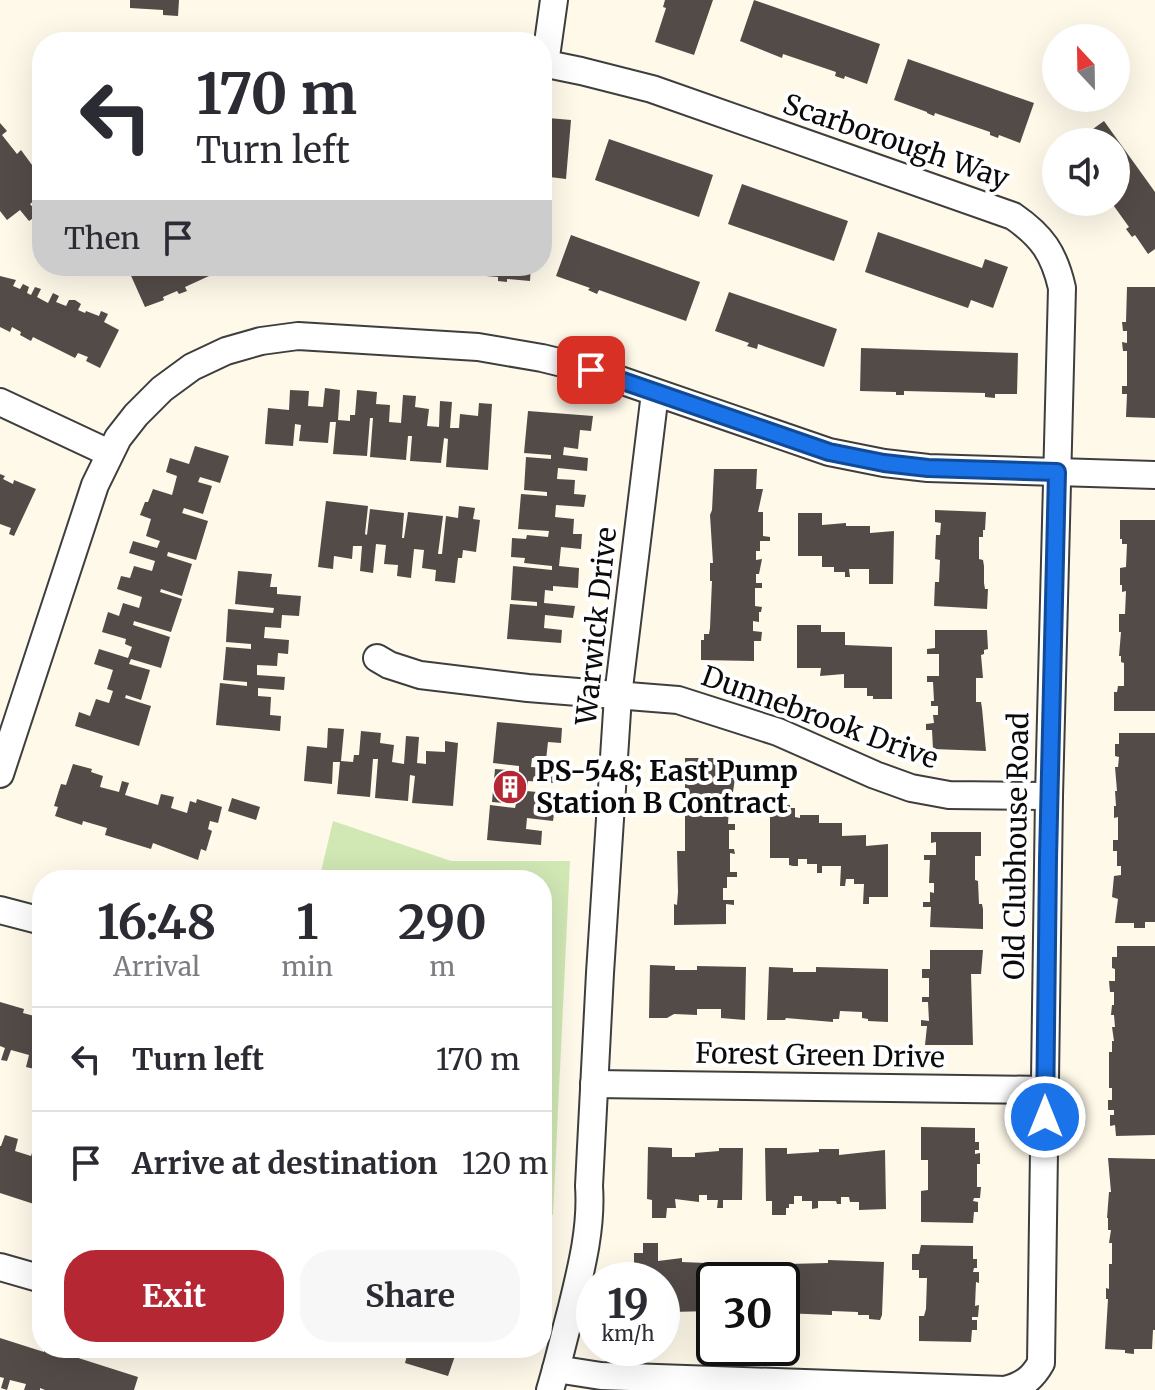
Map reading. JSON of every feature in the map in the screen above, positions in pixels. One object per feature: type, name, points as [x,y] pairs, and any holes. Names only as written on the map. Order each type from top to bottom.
[{"type":"street","points":[[548,32],[554,0]]},
{"type":"street","name":"Scarborough Way","points":[[552,66],[652,89],[995,209],[1013,216],[1032,230],[1047,247],[1058,269],[1062,288],[1057,472]]},
{"type":"street","points":[[0,774],[8,725],[109,453],[136,415],[162,389],[192,367],[226,351],[261,341],[298,336],[491,349],[542,358],[591,370],[829,452],[884,463],[928,468],[1155,475]]},
{"type":"street","name":"Warwick Drive","points":[[553,1380],[579,1279],[590,1201],[594,1084],[618,696],[655,393]]},
{"type":"street","points":[[0,402],[109,453]]},
{"type":"street","name":"Old Clubhouse Road","points":[[553,1380],[601,1376],[770,1386],[1005,1390],[1021,1386],[1033,1377],[1041,1363],[1057,472]]},
{"type":"street","name":"Dunnebrook Drive","points":[[377,658],[420,675],[528,688],[678,700],[778,732],[911,788],[949,795],[1049,796]]},
{"type":"street","points":[[0,910],[32,918]]},
{"type":"street","name":"Forest Green Drive","points":[[594,1084],[1045,1090]]},
{"type":"street","points":[[0,1267],[32,1276]]},
{"type":"green space","points":[[333,821],[451,861],[570,861],[553,1215],[552,870],[321,870]]},
{"type":"building","points":[[130,0],[179,0],[178,16],[163,15],[163,10],[130,8]]},
{"type":"building","points":[[665,0],[713,0],[694,55],[655,42],[666,8],[663,7]]},
{"type":"building","points":[[754,0],[880,44],[867,84],[845,76],[844,79],[835,76],[836,72],[783,54],[782,58],[740,41]]},
{"type":"building","points":[[908,59],[1034,103],[1020,143],[894,100]]},
{"type":"building","points":[[552,118],[571,120],[566,179],[552,177]]},
{"type":"building","points":[[1104,121],[1109,128],[1094,128]]},
{"type":"building","points":[[0,123],[7,131],[2,135],[17,154],[21,150],[32,165],[32,219],[29,221],[20,210],[7,220],[0,211]]},
{"type":"building","points":[[609,139],[713,175],[699,217],[595,180]]},
{"type":"building","points":[[1130,157],[1155,192],[1155,249],[1148,254],[1135,235],[1132,237],[1126,229],[1129,227],[1121,216],[1130,216]]},
{"type":"building","points":[[742,184],[848,221],[834,261],[728,224]]},
{"type":"building","points":[[878,232],[982,268],[985,259],[1008,267],[993,308],[971,300],[968,308],[865,272]]},
{"type":"building","points":[[571,235],[700,282],[686,321],[599,290],[597,294],[588,290],[590,288],[556,276]]},
{"type":"building","points":[[0,276],[16,280],[13,286],[20,289],[23,284],[29,287],[27,293],[31,295],[35,287],[41,289],[37,297],[48,303],[53,293],[59,296],[56,302],[66,306],[69,300],[75,300],[81,304],[78,310],[85,313],[99,316],[101,311],[108,314],[104,322],[119,330],[100,368],[86,361],[88,357],[78,353],[75,358],[33,337],[31,341],[12,327],[10,332],[0,327]]},
{"type":"building","points":[[131,276],[209,276],[185,287],[187,291],[179,294],[177,291],[145,307]]},
{"type":"building","points":[[486,276],[530,276],[530,281],[507,279],[507,282],[498,281],[498,277]]},
{"type":"building","points":[[1127,287],[1155,287],[1155,418],[1126,417],[1127,394],[1122,394],[1122,386],[1127,386],[1127,351],[1123,351],[1122,342],[1127,343],[1127,331],[1123,331],[1122,322],[1126,322]]},
{"type":"building","points":[[729,292],[837,329],[824,367],[758,344],[757,349],[747,346],[749,343],[715,331]]},
{"type":"building","points":[[861,348],[1018,353],[1017,394],[995,394],[995,398],[985,397],[985,393],[904,391],[904,395],[896,395],[896,392],[860,391]]},
{"type":"building","points":[[325,388],[340,390],[338,420],[350,421],[350,415],[355,415],[357,390],[377,392],[376,404],[390,405],[389,422],[401,423],[403,395],[416,396],[415,407],[429,409],[427,426],[439,427],[440,401],[452,402],[450,428],[459,428],[460,414],[478,416],[479,403],[492,404],[488,470],[446,467],[448,439],[444,438],[441,463],[410,461],[412,436],[408,436],[406,460],[370,457],[373,418],[370,418],[367,456],[333,454],[336,422],[330,422],[328,443],[299,441],[301,425],[295,424],[293,446],[265,444],[268,408],[289,410],[290,390],[309,391],[308,406],[323,407]]},
{"type":"building","points":[[528,411],[593,416],[591,431],[580,430],[578,449],[564,447],[563,455],[588,458],[587,471],[558,468],[557,479],[575,480],[574,494],[586,495],[584,507],[556,505],[555,517],[574,519],[573,534],[582,534],[581,549],[561,547],[559,566],[579,568],[578,588],[553,586],[553,591],[545,590],[544,603],[575,606],[573,618],[545,615],[544,628],[562,630],[561,643],[507,639],[510,604],[537,606],[537,602],[511,600],[513,566],[552,570],[552,566],[524,563],[525,558],[511,557],[512,538],[526,539],[527,535],[548,537],[549,531],[518,529],[521,494],[547,496],[547,492],[524,490],[526,457],[551,459],[551,455],[524,453]]},
{"type":"building","points":[[195,446],[229,456],[220,483],[200,477],[198,482],[212,486],[203,514],[184,508],[182,513],[208,521],[196,560],[168,552],[167,556],[192,564],[182,596],[161,589],[160,592],[182,599],[171,632],[134,621],[133,625],[170,637],[161,668],[131,659],[129,664],[150,670],[141,700],[126,695],[125,698],[151,706],[139,746],[75,726],[79,712],[90,716],[96,699],[109,703],[113,691],[107,689],[113,670],[94,664],[99,649],[128,658],[132,647],[125,644],[126,639],[102,632],[108,612],[119,616],[123,603],[139,608],[142,597],[117,589],[121,576],[130,578],[134,566],[152,571],[155,561],[129,553],[133,541],[157,548],[160,541],[146,536],[151,519],[140,515],[145,502],[148,502],[153,489],[172,495],[177,476],[166,472],[170,458],[189,464]]},
{"type":"building","points":[[714,469],[757,469],[756,489],[763,489],[758,512],[763,512],[763,536],[770,537],[770,541],[760,541],[760,551],[756,551],[756,560],[762,559],[756,583],[762,583],[762,588],[755,588],[755,606],[762,607],[759,622],[753,621],[753,631],[762,632],[761,641],[754,641],[754,661],[701,660],[701,640],[704,640],[704,634],[709,634],[710,628],[710,563],[713,563],[710,515]]},
{"type":"building","points":[[0,474],[13,484],[14,480],[36,489],[14,536],[9,534],[11,528],[0,524]]},
{"type":"building","points":[[326,501],[368,506],[367,535],[370,509],[404,513],[402,538],[408,512],[443,516],[438,554],[442,554],[446,516],[458,518],[459,506],[475,508],[473,519],[480,520],[476,552],[463,550],[462,558],[458,558],[455,583],[435,581],[436,570],[422,568],[424,550],[414,549],[411,578],[397,576],[398,565],[384,564],[386,545],[376,544],[373,573],[360,571],[362,546],[353,546],[352,559],[334,556],[333,569],[318,567]]},
{"type":"building","points":[[935,510],[986,512],[985,530],[983,537],[979,537],[979,559],[983,560],[985,589],[988,589],[987,609],[934,606],[940,560],[935,559],[936,535],[940,535],[941,523],[935,522]]},
{"type":"building","points":[[798,513],[822,513],[822,525],[846,523],[846,526],[870,526],[870,533],[894,531],[893,584],[869,584],[869,569],[849,569],[850,577],[845,577],[845,572],[834,572],[834,567],[822,567],[822,556],[798,556]]},
{"type":"building","points":[[1120,520],[1155,520],[1155,711],[1114,711],[1114,692],[1117,692],[1118,686],[1124,686],[1124,663],[1119,656],[1119,614],[1125,614],[1126,591],[1122,592],[1120,585],[1120,568],[1126,567],[1127,544],[1122,544],[1120,539]]},
{"type":"building","points":[[238,571],[272,574],[270,587],[277,587],[277,594],[301,596],[299,616],[282,615],[281,628],[265,627],[264,638],[289,640],[288,654],[278,653],[277,666],[257,665],[257,675],[285,677],[284,690],[258,688],[258,696],[271,697],[270,715],[281,716],[280,731],[216,725],[220,683],[247,686],[247,682],[223,680],[226,647],[251,649],[251,644],[226,642],[228,609],[273,613],[274,608],[235,604]]},
{"type":"building","points":[[797,625],[821,625],[821,632],[845,632],[845,645],[892,647],[892,699],[873,699],[873,696],[867,696],[867,688],[844,688],[844,674],[820,676],[821,668],[797,668]]},
{"type":"building","points":[[935,630],[987,630],[988,649],[981,655],[983,678],[976,678],[976,702],[981,702],[986,751],[933,749],[932,730],[926,730],[926,724],[934,723],[933,715],[938,715],[938,706],[931,706],[931,701],[934,701],[933,682],[927,682],[927,676],[939,676],[939,654],[927,654],[927,649],[935,648]]},
{"type":"building","name":"PS-548; East Pump Station B Contract","points":[[497,722],[562,728],[561,743],[548,742],[546,760],[532,758],[531,767],[557,769],[556,783],[528,781],[527,791],[546,793],[544,806],[555,807],[553,821],[527,818],[526,829],[542,831],[541,845],[487,840],[490,805],[515,808],[516,804],[492,802],[495,769],[519,771],[519,766],[493,763]]},
{"type":"building","points":[[328,728],[344,729],[341,761],[353,762],[354,755],[359,755],[361,731],[381,733],[380,743],[394,745],[392,762],[404,764],[406,736],[419,737],[417,763],[426,764],[426,751],[445,752],[445,741],[458,743],[453,806],[412,803],[415,776],[410,775],[408,801],[375,798],[378,759],[373,759],[370,797],[337,794],[340,762],[333,762],[332,784],[304,781],[307,746],[327,748]]},
{"type":"building","points":[[1119,733],[1155,733],[1155,922],[1145,922],[1145,928],[1134,928],[1134,923],[1115,923],[1118,899],[1112,897],[1114,876],[1121,875],[1121,866],[1117,866],[1117,851],[1113,851],[1113,840],[1118,840],[1118,817],[1114,818],[1114,806],[1117,791],[1115,767],[1118,767],[1119,757],[1115,756],[1115,744],[1119,744]]},
{"type":"building","points":[[685,758],[729,758],[729,778],[735,778],[729,801],[735,801],[735,807],[729,807],[728,824],[735,824],[735,830],[729,830],[729,849],[734,849],[735,854],[730,853],[730,872],[737,872],[737,877],[727,877],[727,888],[723,888],[723,900],[734,900],[734,905],[726,904],[726,924],[674,925],[674,904],[677,905],[678,892],[677,851],[685,851]]},
{"type":"building","points":[[73,764],[92,769],[91,772],[103,776],[100,787],[119,792],[122,781],[129,783],[125,795],[158,805],[161,794],[174,797],[171,808],[187,813],[190,801],[196,803],[197,799],[222,807],[218,823],[210,821],[208,829],[212,831],[206,851],[201,849],[198,860],[153,843],[151,849],[105,835],[107,828],[83,821],[82,825],[55,816],[58,807],[54,806],[61,784],[66,785]]},
{"type":"building","points":[[232,798],[260,807],[256,820],[228,811]]},
{"type":"building","points":[[770,805],[790,805],[790,808],[795,808],[795,817],[819,815],[819,823],[842,823],[842,836],[866,835],[866,846],[888,844],[888,897],[869,897],[869,904],[863,904],[864,884],[854,884],[854,879],[846,879],[845,886],[840,886],[841,866],[822,866],[822,873],[817,873],[817,864],[807,864],[807,859],[798,859],[798,866],[793,866],[789,865],[789,858],[770,858]]},
{"type":"building","points":[[931,832],[981,832],[981,856],[975,856],[975,880],[978,881],[979,904],[983,909],[983,929],[930,927],[931,907],[923,907],[923,902],[930,902],[930,892],[934,893],[934,883],[929,883],[930,860],[924,860],[924,855],[936,855],[936,842],[931,843]]},
{"type":"building","points":[[1117,946],[1155,946],[1155,1135],[1116,1136],[1115,1125],[1110,1126],[1110,1115],[1114,1115],[1114,1110],[1108,1110],[1108,1100],[1112,1100],[1109,1052],[1112,1052],[1114,1041],[1112,1027],[1115,1027],[1114,1015],[1111,1015],[1114,992],[1110,992],[1109,981],[1115,981],[1112,957],[1117,957]]},
{"type":"building","points":[[930,950],[983,950],[981,974],[971,974],[973,1045],[925,1045],[927,1026],[921,1026],[921,1020],[929,1021],[928,1002],[922,1002],[922,997],[929,997],[929,978],[922,978],[922,969],[930,969]]},
{"type":"building","points":[[650,965],[675,966],[675,970],[697,970],[697,966],[746,967],[745,1020],[721,1018],[721,1009],[697,1009],[697,1015],[674,1014],[667,1018],[649,1018]]},
{"type":"building","points":[[769,967],[793,968],[793,972],[816,972],[816,967],[888,969],[888,1022],[868,1021],[862,1018],[862,1012],[840,1011],[839,1019],[833,1019],[833,1022],[786,1018],[767,1020]]},
{"type":"building","points":[[0,1002],[24,1009],[23,1013],[32,1015],[32,1068],[26,1067],[29,1055],[11,1050],[7,1061],[1,1060],[5,1048],[0,1046]]},
{"type":"building","points":[[921,1127],[975,1128],[975,1142],[979,1142],[979,1150],[975,1150],[975,1154],[980,1153],[977,1187],[981,1187],[980,1198],[973,1201],[978,1202],[978,1212],[974,1212],[973,1223],[921,1222],[921,1191],[928,1190],[928,1160],[921,1160]]},
{"type":"building","points":[[5,1135],[18,1139],[15,1151],[31,1156],[32,1153],[32,1203],[0,1193],[1,1146]]},
{"type":"building","points":[[648,1147],[672,1148],[672,1157],[695,1157],[695,1153],[719,1151],[719,1148],[743,1148],[742,1200],[723,1200],[723,1208],[717,1208],[718,1200],[707,1200],[707,1195],[699,1195],[699,1202],[675,1199],[676,1208],[667,1208],[666,1218],[652,1218],[652,1200],[647,1199]]},
{"type":"building","points":[[765,1148],[787,1148],[787,1154],[839,1149],[839,1155],[885,1150],[886,1209],[859,1210],[859,1202],[850,1202],[849,1197],[841,1197],[841,1204],[818,1201],[818,1208],[812,1209],[812,1201],[802,1201],[802,1196],[794,1196],[794,1204],[786,1208],[786,1215],[772,1215],[772,1201],[766,1201]]},
{"type":"building","points":[[1108,1158],[1155,1159],[1155,1330],[1152,1349],[1134,1349],[1134,1354],[1125,1353],[1125,1350],[1105,1349],[1106,1288],[1109,1289],[1109,1264],[1112,1264],[1111,1230],[1108,1230],[1107,1218],[1111,1192]]},
{"type":"building","points":[[643,1243],[658,1243],[658,1261],[682,1258],[682,1262],[696,1263],[696,1311],[680,1312],[680,1262],[634,1262],[634,1253],[643,1253]]},
{"type":"building","points":[[921,1245],[973,1246],[977,1268],[973,1272],[979,1272],[975,1306],[979,1305],[978,1317],[972,1317],[972,1320],[977,1320],[977,1330],[972,1330],[971,1342],[919,1341],[919,1316],[924,1316],[926,1309],[927,1278],[919,1278],[919,1270],[912,1270],[912,1254],[919,1254]]},
{"type":"building","points":[[828,1260],[884,1262],[880,1320],[869,1319],[869,1315],[858,1315],[858,1312],[800,1314],[800,1264],[828,1263]]},
{"type":"building","points":[[0,1338],[32,1348],[32,1358],[78,1358],[138,1377],[134,1390],[24,1390],[26,1384],[10,1380],[7,1390],[1,1388],[4,1378],[0,1377]]},
{"type":"building","points":[[406,1358],[454,1358],[448,1376],[405,1363]]},
{"type":"place","name":"PS-548; East Pump Station B Contract","points":[[510,787]]},
{"type":"route","points":[[591,370],[829,452],[928,468],[1057,472],[1045,1117]]}]
